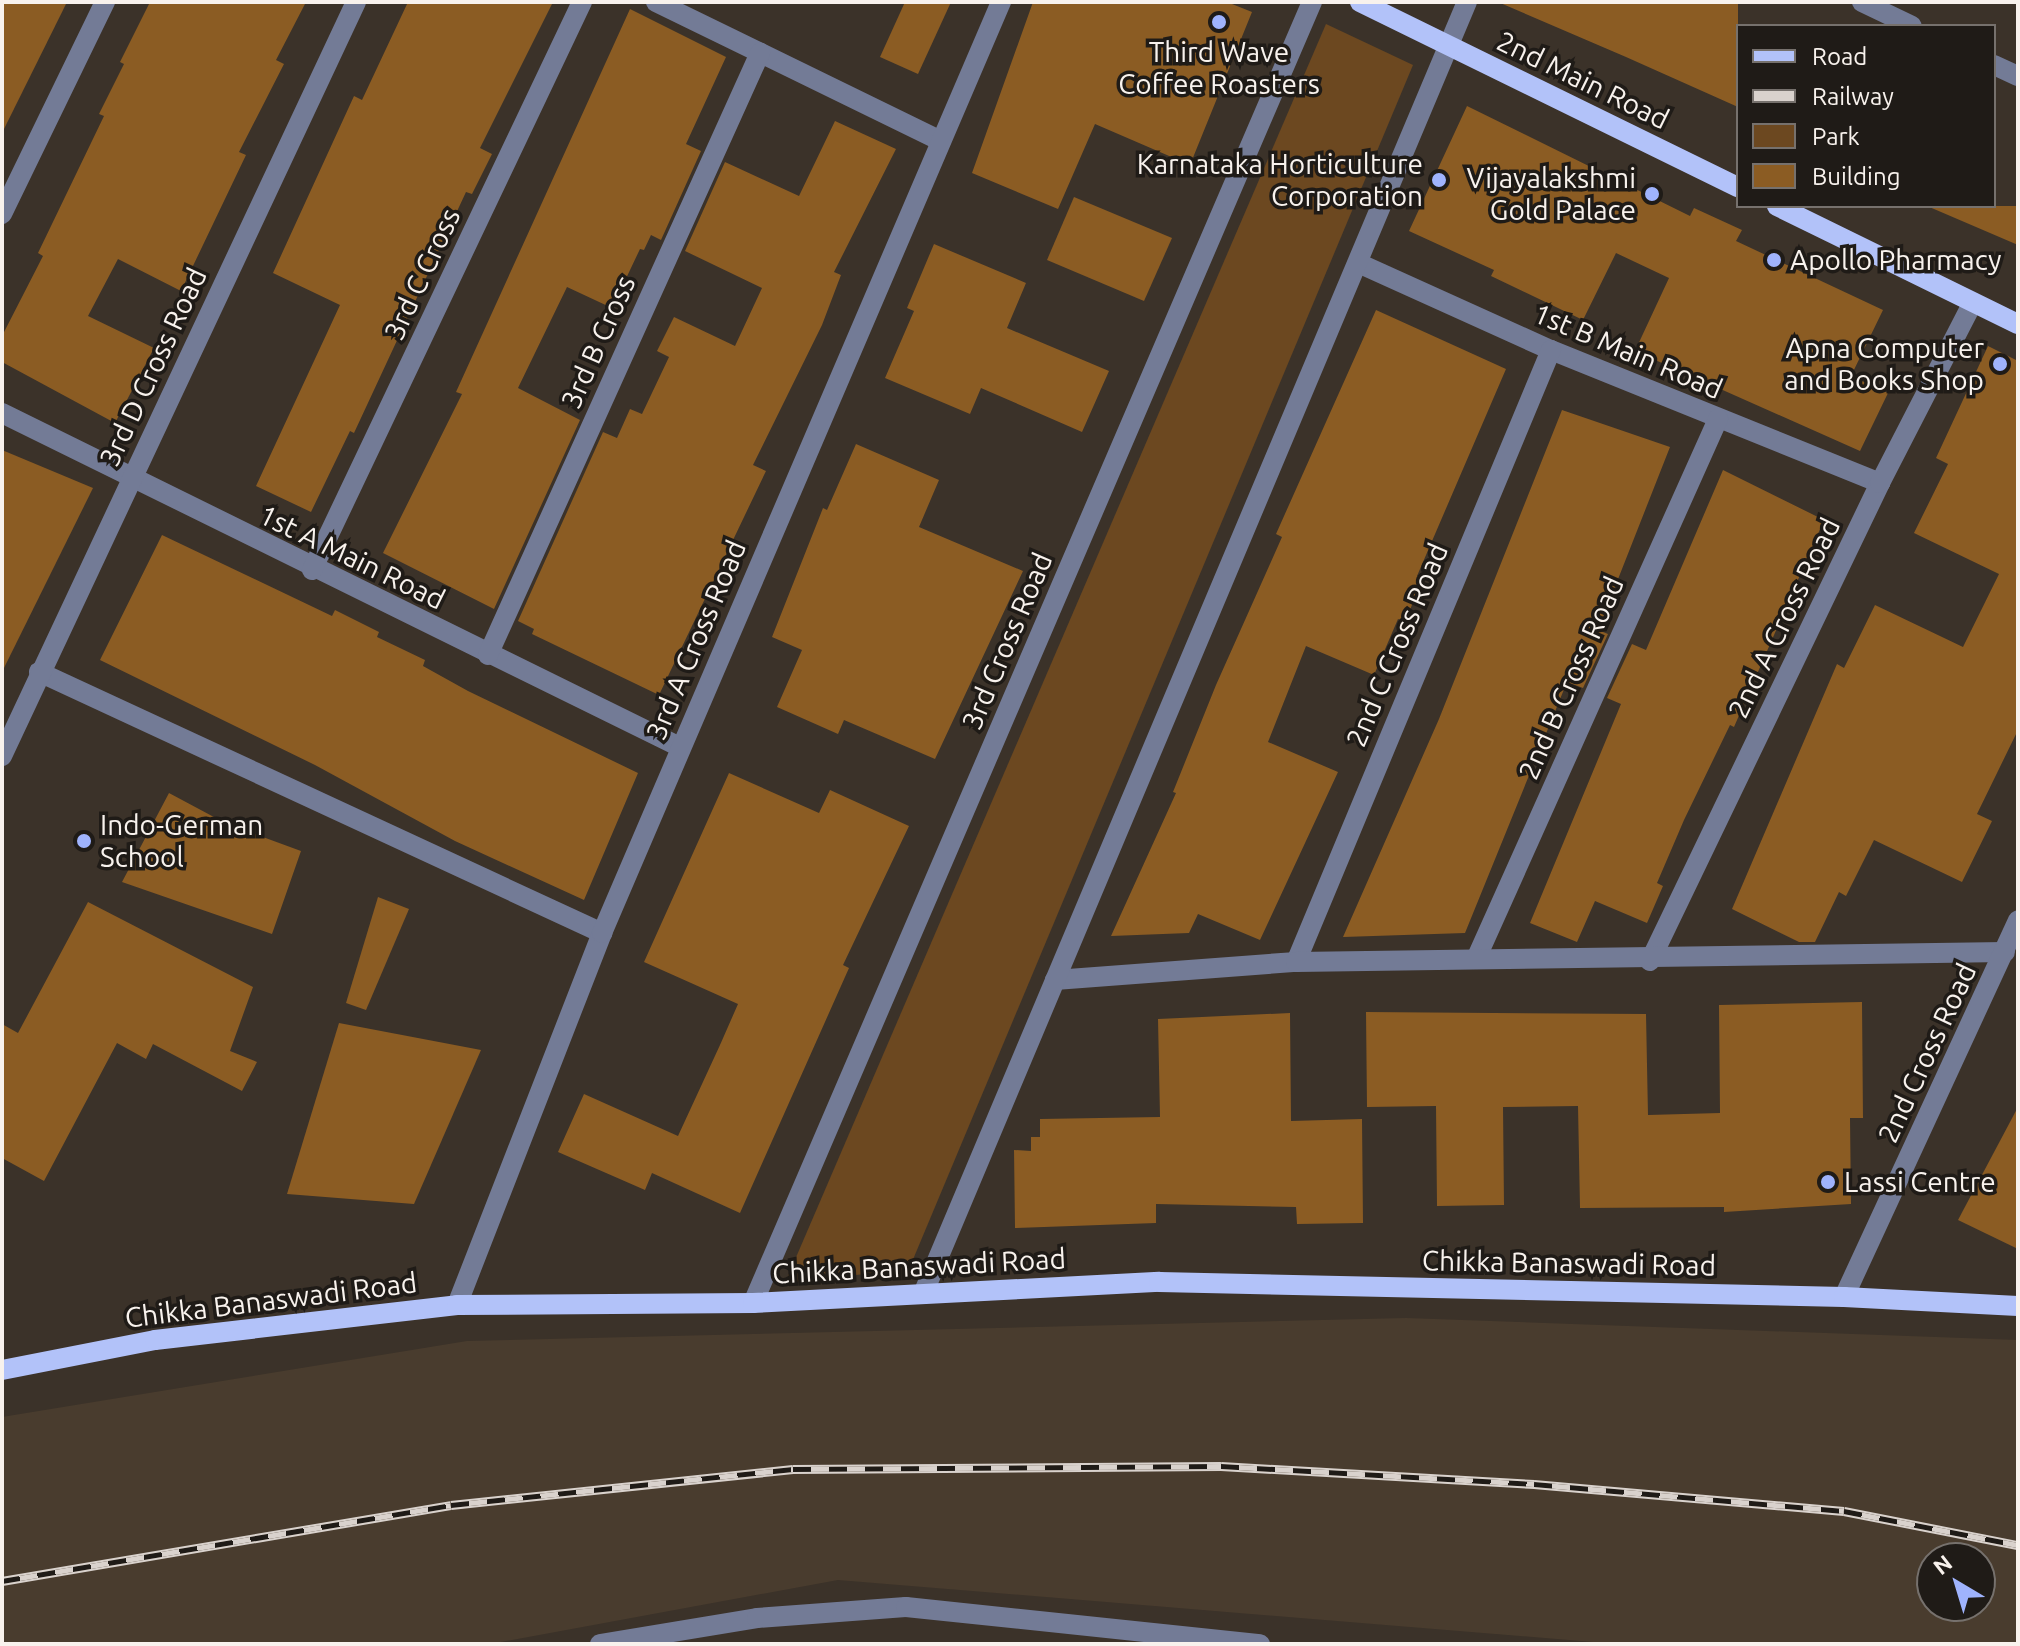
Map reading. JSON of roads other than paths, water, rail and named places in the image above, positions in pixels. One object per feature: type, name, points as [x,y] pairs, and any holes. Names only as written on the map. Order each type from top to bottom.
[{"type":"main road","name":"2nd Main Road","points":[[1360,2],[1736,186]]},
{"type":"main road","points":[[1781,208],[2018,324]]},
{"type":"main road","name":"Chikka Banaswadi Road","points":[[2,1370],[155,1340],[457,1305],[753,1303],[1159,1282],[1844,1297],[2018,1306]]},
{"type":"street","points":[[2,214],[105,2]]},
{"type":"street","name":"3rd D Cross Road","points":[[2,756],[356,2]]},
{"type":"street","name":"3rd C Cross","points":[[312,570],[582,2]]},
{"type":"street","points":[[656,2],[941,141]]},
{"type":"street","name":"3rd A Cross Road","points":[[457,1305],[602,933],[1001,2]]},
{"type":"street","name":"3rd Cross Road","points":[[753,1303],[1312,2]]},
{"type":"street","points":[[923,1294],[1467,2]]},
{"type":"street","points":[[1876,5],[1909,24]]},
{"type":"street","name":"3rd B Cross","points":[[488,655],[760,53]]},
{"type":"street","points":[[1996,66],[2018,76]]},
{"type":"street","name":"1st B Main Road","points":[[1358,263],[1551,350],[1880,483]]},
{"type":"street","name":"2nd A Cross Road","points":[[1650,961],[1880,483],[1973,302]]},
{"type":"street","name":"2nd C Cross Road","points":[[1296,962],[1551,350]]},
{"type":"street","name":"1st A Main Road","points":[[2,413],[312,570],[680,747]]},
{"type":"street","name":"2nd B Cross Road","points":[[1476,959],[1718,419]]},
{"type":"street","points":[[39,672],[602,933]]},
{"type":"street","name":"2nd Cross Road","points":[[1844,1297],[2018,920]]},
{"type":"street","points":[[1055,980],[1296,962],[1476,959],[1650,961],[2005,952]]},
{"type":"street","points":[[600,1644],[757,1618],[906,1607],[1260,1644]]},
{"type":"railway","points":[[2,1581],[451,1505],[793,1469],[1221,1466],[1534,1484],[1844,1511],[2018,1545]]},
{"type":"place","name":"Third Wave Coffee Roasters","points":[[1219,22]]},
{"type":"place","name":"Karnataka Horticulture Corporation","points":[[1439,180]]},
{"type":"place","name":"Vijayalakshmi Gold Palace","points":[[1652,194]]},
{"type":"place","name":"Apollo Pharmacy","points":[[1774,260]]},
{"type":"place","name":"Apna Computer and Books Shop","points":[[2000,364]]},
{"type":"place","name":"Indo-German School","points":[[84,841]]},
{"type":"place","name":"Lassi Centre","points":[[1828,1182]]}]
